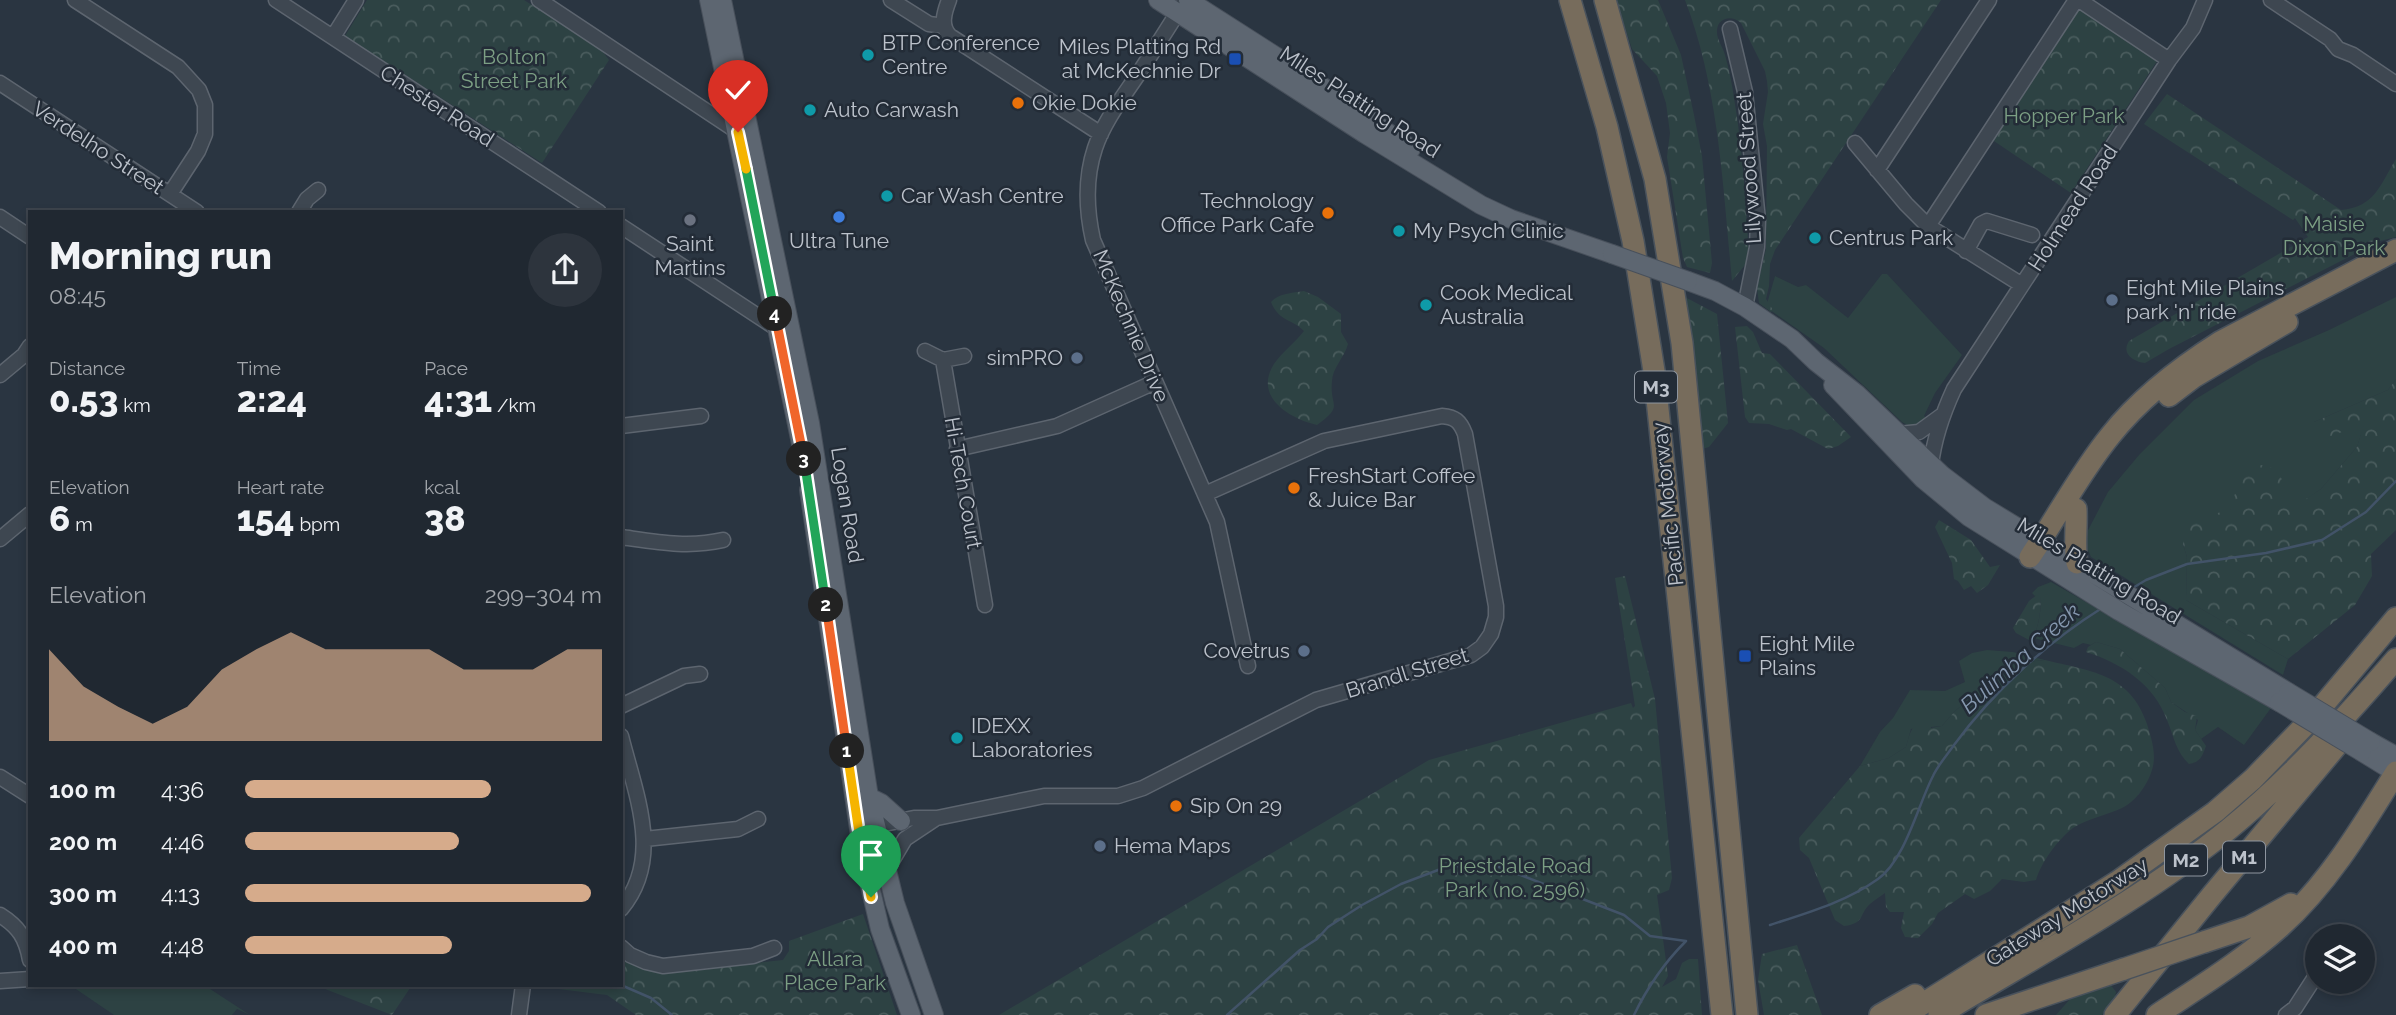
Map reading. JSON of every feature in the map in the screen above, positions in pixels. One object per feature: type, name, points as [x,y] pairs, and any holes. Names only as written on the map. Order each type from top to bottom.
[{"type":"highway","name":"Pacific Motorway","points":[[1570,0],[1607,127],[1633,241],[1654,371],[1723,1015]]},
{"type":"highway","name":"Pacific Motorway","points":[[1605,0],[1655,179],[1682,343],[1747,1015]]},
{"type":"highway","points":[[2041,553],[2110,435],[2173,374],[2220,342],[2396,250]]},
{"type":"highway","points":[[2041,553],[2123,442],[2182,385],[2396,260]]},
{"type":"highway","points":[[2076,509],[2077,563]]},
{"type":"highway","name":"Gateway Motorway","points":[[1905,1015],[2144,864],[2215,812],[2253,779],[2307,724],[2396,618]]},
{"type":"highway","name":"Gateway Motorway","points":[[1939,1015],[2115,908],[2200,851],[2290,774],[2343,720],[2396,659]]},
{"type":"highway","name":"M1","points":[[2115,1015],[2360,718],[2396,666]]},
{"type":"highway","points":[[2157,1015],[2250,952],[2281,926],[2319,887],[2387,799],[2396,773]]},
{"type":"highway","points":[[1986,1015],[2264,920],[2319,887]]},
{"type":"highway","name":"M1","points":[[1880,1015],[1965,965],[2001,953]]},
{"type":"main road","name":"Logan Road","points":[[709,0],[779,330],[812,509],[863,856],[880,929],[911,1015]]},
{"type":"main road","name":"Logan Road","points":[[722,0],[810,423],[869,797],[906,941],[934,1015]]},
{"type":"main road","name":"Miles Platting Road","points":[[1158,0],[1184,4],[1365,134],[1481,205],[1511,219],[1715,291],[1740,304],[1791,339],[1857,394],[1931,465],[2088,592],[2119,611],[2284,697]]},
{"type":"main road","name":"Miles Platting Road","points":[[1816,362],[1837,391],[1938,494],[1984,528],[2041,553],[2077,563],[2284,697],[2367,747],[2396,773]]},
{"type":"main road","name":"Miles Platting Road","points":[[2367,747],[2396,756]]},
{"type":"main road","points":[[869,797],[881,803],[901,821]]},
{"type":"street","points":[[75,0],[178,67],[199,90],[205,106],[205,134],[198,151],[170,194]]},
{"type":"street","name":"Chester Road","points":[[276,0],[595,210]]},
{"type":"street","points":[[332,37],[356,0]]},
{"type":"street","points":[[539,0],[738,132]]},
{"type":"street","points":[[891,0],[929,24],[944,26]]},
{"type":"street","points":[[949,0],[944,26],[950,36],[1101,134]]},
{"type":"street","points":[[1877,170],[1989,0]]},
{"type":"street","points":[[1928,226],[2078,0],[2169,60]]},
{"type":"street","name":"Holmead Road","points":[[1931,465],[1941,416],[1954,388],[2169,60],[2193,28],[2205,0]]},
{"type":"street","points":[[2271,0],[2330,39],[2339,49],[2353,55],[2396,85]]},
{"type":"street","name":"McKechnie Drive","points":[[1184,4],[1101,134],[1088,178],[1088,220],[1093,240],[1217,522],[1248,666]]},
{"type":"street","name":"Lilywood Street","points":[[1730,29],[1745,92],[1758,220],[1757,247],[1740,304]]},
{"type":"street","name":"Verdelho Street","points":[[0,83],[194,210]]},
{"type":"street","points":[[701,107],[718,108],[731,100]]},
{"type":"street","points":[[1855,143],[1928,226],[2022,285]]},
{"type":"street","points":[[300,210],[307,199],[318,190]]},
{"type":"street","points":[[0,217],[28,236]]},
{"type":"street","points":[[1966,251],[1981,224],[1987,220],[2032,235]]},
{"type":"street","points":[[623,227],[779,330]]},
{"type":"street","points":[[741,304],[758,304],[771,292]]},
{"type":"street","points":[[0,356],[6,371],[28,348]]},
{"type":"street","points":[[925,351],[943,360],[964,356]]},
{"type":"street","name":"Hi-Tech Court","points":[[943,360],[985,605]]},
{"type":"street","points":[[957,449],[1057,426],[1155,382]]},
{"type":"street","points":[[623,426],[701,416]]},
{"type":"street","name":"Brandl Street","points":[[876,828],[901,821],[937,818],[1044,796],[1118,796],[1143,788],[1316,700],[1460,660],[1488,641],[1496,617],[1492,580],[1465,434],[1455,418],[1442,416],[1324,441],[1205,494]]},
{"type":"street","points":[[1898,434],[1919,432],[1941,416]]},
{"type":"street","points":[[0,539],[28,516]]},
{"type":"street","points":[[623,537],[680,546],[703,545],[723,540]]},
{"type":"street","points":[[623,705],[684,676],[700,674]]},
{"type":"street","points":[[623,745],[645,839],[641,873],[623,906]]},
{"type":"street","points":[[0,777],[28,795]]},
{"type":"street","name":"Brandl Street","points":[[886,871],[905,839],[937,818]]},
{"type":"street","points":[[645,839],[738,829],[758,819]]},
{"type":"street","points":[[863,856],[870,835],[876,828]]},
{"type":"street","points":[[0,915],[19,929],[28,949]]},
{"type":"street","points":[[623,949],[646,962],[663,966],[753,956],[774,948]]},
{"type":"street","points":[[0,981],[28,979]]},
{"type":"street","points":[[519,1015],[523,987]]},
{"type":"street","points":[[2286,1015],[2295,1008],[2305,993]]},
{"type":"green space","name":"Bolton Street Park","points":[[367,0],[524,0],[600,48],[609,60],[542,163],[345,36]]},
{"type":"green space","points":[[1616,0],[1658,0],[1681,55],[1702,156],[1712,263],[1710,273],[1687,267],[1683,258],[1667,157],[1670,133],[1666,103],[1657,76],[1632,49]]},
{"type":"green space","points":[[1685,0],[1941,0],[1775,250],[1770,264],[1766,299],[1773,310],[1771,312],[1759,303],[1757,288],[1766,249],[1767,146],[1763,124],[1768,92],[1765,71],[1741,23],[1730,18],[1720,22],[1717,33],[1729,71],[1740,138],[1749,260],[1732,281],[1712,103],[1705,68]]},
{"type":"green space","name":"Hopper Park","points":[[2080,8],[2157,61],[2071,193],[1991,139]]},
{"type":"green space","name":"Maisie Dixon Park","points":[[2167,94],[2341,210],[2352,208],[2369,199],[2381,186],[2396,159],[2396,237],[2380,241],[2145,363],[2136,361],[2127,353],[2129,341],[2308,237],[2295,218],[2293,220],[2144,124]]},
{"type":"green space","points":[[1882,274],[1887,274],[1962,355],[1935,393],[1924,416],[1927,419],[1914,429],[1902,422],[1824,348],[1766,307],[1775,276],[1798,287],[1806,285],[1848,318]]},
{"type":"green space","points":[[1304,291],[1318,297],[1341,314],[1341,332],[1348,344],[1333,376],[1333,409],[1317,425],[1286,412],[1271,396],[1268,387],[1274,364],[1304,331],[1282,317],[1271,302],[1282,295]]},
{"type":"green space","points":[[1683,296],[1717,314],[1728,423],[1709,447],[1702,449]]},
{"type":"green space","points":[[2396,297],[2396,379],[2388,390],[2314,422],[2365,423],[2357,447],[2321,489],[2297,506],[2231,509],[2183,544],[2187,557],[2186,600],[2288,659],[2283,675],[2091,557],[2086,534],[2108,492],[2139,455],[2194,400],[2258,361]]},
{"type":"green space","points":[[1747,326],[1753,332],[1762,353],[1770,354],[1851,437],[1828,449],[1791,429],[1749,423],[1745,417],[1735,327]]},
{"type":"green space","points":[[2396,379],[2396,530],[2371,554],[2372,576],[2355,605],[2288,659],[2186,600],[2187,557],[2183,544],[2188,522],[2231,509],[2242,466],[2266,465],[2277,471],[2297,505],[2321,489],[2357,447],[2364,424],[2320,440],[2310,436],[2314,422],[2388,390]]},
{"type":"green space","points":[[1939,520],[1971,540],[1990,567],[2000,565],[1988,585],[1977,593],[1971,586],[1964,590],[1954,579],[1952,563],[1935,527]]},
{"type":"green space","name":"Priestdale Road Park (no. 2596)","points":[[1625,576],[1655,699],[1672,878],[1669,890],[1657,895],[1668,976],[1662,987],[1676,979],[1682,963],[1689,959],[1698,959],[1702,1015],[999,1015],[1429,760],[1631,703],[1633,708],[1635,706],[1615,578]]},
{"type":"green space","points":[[2051,582],[2271,708],[2244,745],[2218,727],[2201,739],[2195,730],[2198,720],[2171,702],[2165,688],[2120,649],[2096,642],[2091,645],[2083,643],[2074,648],[2033,638],[2037,628],[2041,595],[2035,596],[2032,593],[2038,587]]},
{"type":"green space","points":[[2038,594],[2041,595],[2037,628],[2033,638],[2029,640],[2016,633],[2013,628],[2029,601]]},
{"type":"green space","points":[[2096,642],[2120,649],[2165,688],[2171,702],[2185,712],[2197,716],[2195,730],[2206,746],[2198,760],[2189,764],[2181,754],[2161,707],[2145,686],[2112,662],[2086,652],[2088,647]]},
{"type":"green space","points":[[1987,650],[2013,652],[2045,660],[2011,664],[1994,684],[1971,698],[1942,726],[1911,729],[1906,747],[1889,758],[1860,766],[1910,690],[1945,691],[1965,682],[1959,661],[1972,653]]},
{"type":"green space","points":[[2045,660],[2106,677],[2119,684],[2140,707],[2149,729],[2154,755],[2149,778],[2138,796],[2122,808],[2073,828],[2046,859],[2036,880],[2024,882],[2002,879],[1990,891],[1974,899],[1965,894],[1938,913],[1932,924],[1918,938],[1905,937],[1901,928],[1904,912],[1890,912],[1886,907],[1885,893],[1866,908],[1856,923],[1844,926],[1835,920],[1809,858],[1800,850],[1799,838],[1860,766],[1889,758],[1906,747],[1917,724],[1925,719],[1930,722],[1931,728],[1942,726],[1971,698],[1994,684],[2011,664]]},
{"type":"green space","name":"Allara Place Park","points":[[863,914],[897,1015],[636,1015],[607,995],[542,987],[623,987],[623,957],[677,971],[783,960],[789,951],[789,941]]},
{"type":"green space","points":[[1797,945],[1822,1015],[1764,1015],[1758,980],[1762,954]]},
{"type":"green space","points":[[2110,984],[2116,992],[2114,1002],[2102,1015],[2056,1015],[2071,998]]},
{"type":"green space","points":[[73,987],[207,987],[250,1015],[237,1009],[232,1015],[114,1015]]},
{"type":"green space","points":[[320,987],[411,987],[392,1015]]},
{"type":"waterway","name":"Bulimba Creek","points":[[2131,589],[2146,580],[2187,564],[2266,553],[2322,540],[2366,512],[2396,481]]},
{"type":"waterway","name":"Bulimba Creek","points":[[1770,925],[1840,900],[1866,887],[1888,870],[1903,846],[1935,772],[1969,725],[2003,688],[2041,653],[2102,608]]},
{"type":"waterway","name":"Bulimba Creek","points":[[1227,1015],[1328,927],[1401,884],[1446,867],[1492,864],[1624,915],[1650,936],[1686,941]]},
{"type":"waterway","points":[[1634,1015],[1657,976],[1686,941]]},
{"type":"waterway","points":[[623,986],[651,998],[672,1015]]},
{"type":"place","name":"BTP Conference Centre","points":[[868,55]]},
{"type":"place","name":"Miles Platting Rd at McKechnie Dr","points":[[1235,59]]},
{"type":"place","name":"Okie Dokie","points":[[1018,103]]},
{"type":"place","name":"Auto Carwash","points":[[810,110]]},
{"type":"place","name":"Car Wash Centre","points":[[887,196]]},
{"type":"place","name":"Technology Office Park Cafe","points":[[1328,213]]},
{"type":"place","name":"Ultra Tune","points":[[839,217]]},
{"type":"place","name":"Saint Martins","points":[[690,220]]},
{"type":"place","name":"My Psych Clinic","points":[[1399,231]]},
{"type":"place","name":"Centrus Park","points":[[1815,238]]},
{"type":"place","name":"Eight Mile Plains park 'n' ride","points":[[2112,300]]},
{"type":"place","name":"Cook Medical Australia","points":[[1426,305]]},
{"type":"place","name":"simPRO","points":[[1077,358]]},
{"type":"place","name":"FreshStart Coffee & Juice Bar","points":[[1294,488]]},
{"type":"place","name":"Covetrus","points":[[1304,651]]},
{"type":"place","name":"Eight Mile Plains","points":[[1745,656]]},
{"type":"place","name":"IDEXX Laboratories","points":[[957,738]]},
{"type":"place","name":"Sip On 29","points":[[1176,806]]},
{"type":"place","name":"Hema Maps","points":[[1100,846]]},
{"type":"route","points":[[738,132],[803,452],[858,826],[871,897]]}]
